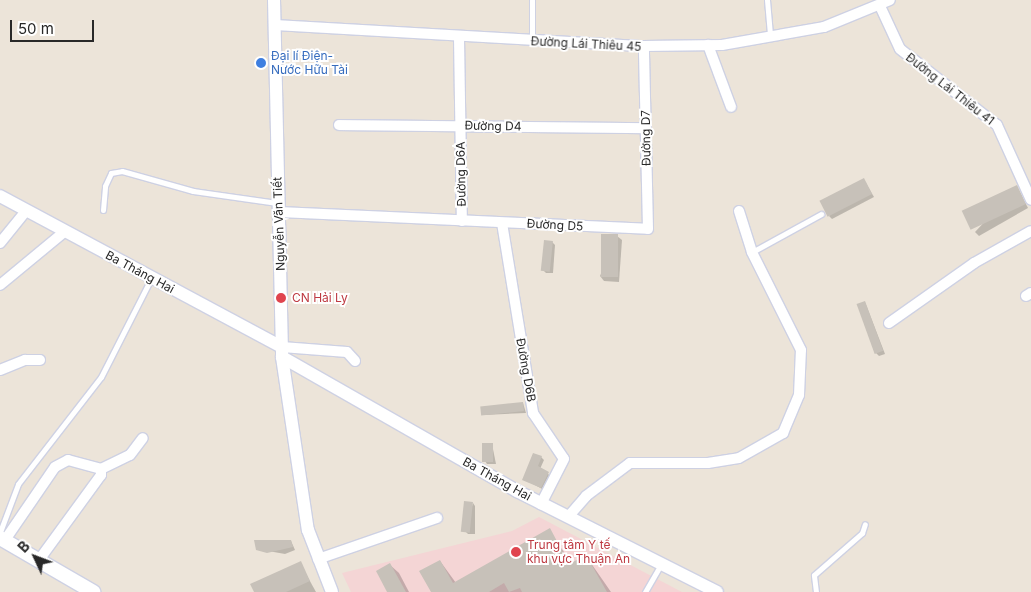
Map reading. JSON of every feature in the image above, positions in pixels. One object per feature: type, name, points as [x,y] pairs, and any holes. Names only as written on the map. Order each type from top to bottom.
[{"type":"main road","points":[[2,537],[89,591]]},
{"type":"street","name":"Nguyễn Văn Tiết","points":[[274,0],[282,352],[300,491],[318,559],[332,592]]},
{"type":"street","name":"Đường Lái Thiêu 45","points":[[276,25],[459,38],[644,46],[708,45],[770,37],[824,27],[880,6],[890,0]]},
{"type":"street","name":"Đường Lái Thiêu 41","points":[[880,6],[900,49],[996,125],[1031,200]]},
{"type":"street","name":"Đường D6A","points":[[459,38],[462,221]]},
{"type":"street","points":[[708,45],[731,107]]},
{"type":"street","name":"Đường D7","points":[[644,46],[648,229]]},
{"type":"street","name":"Đường D4","points":[[339,124],[646,128]]},
{"type":"street","name":"Ba Tháng Hai","points":[[0,196],[152,278],[282,352],[541,504],[717,592]]},
{"type":"street","name":"Đường D5","points":[[278,207],[462,221],[648,229]]},
{"type":"street","points":[[0,243],[26,211]]},
{"type":"street","points":[[568,517],[586,496],[630,463],[708,464],[739,458],[784,434],[799,395],[801,350],[752,252],[740,211]]},
{"type":"street","name":"Đường D6B","points":[[502,222],[534,413],[564,459],[541,504]]},
{"type":"street","points":[[889,323],[974,263],[1031,231]]},
{"type":"street","points":[[0,285],[64,232]]},
{"type":"street","points":[[282,352],[347,352],[355,361]]},
{"type":"street","points":[[0,370],[25,360],[40,360]]},
{"type":"street","points":[[2,537],[56,467],[68,460],[101,469],[130,455],[143,438]]},
{"type":"street","points":[[39,560],[102,475],[101,469]]},
{"type":"street","points":[[318,559],[437,518]]},
{"type":"lane","points":[[532,0],[532,41]]},
{"type":"lane","points":[[767,0],[770,37]]},
{"type":"lane","points":[[103,210],[105,186],[112,173],[122,171],[193,191],[278,207]]},
{"type":"lane","points":[[752,252],[822,214]]},
{"type":"lane","points":[[2,537],[18,484],[100,376],[152,278]]},
{"type":"lane","points":[[816,592],[814,575],[862,533],[865,524]]},
{"type":"lane","points":[[645,592],[661,564]]},
{"type":"shaded area","name":"Trung tâm Y tế khu vực Thuận An","points":[[539,517],[682,592],[351,592],[342,573],[512,531]]},
{"type":"building","points":[[864,178],[872,194],[828,217],[819,201]]},
{"type":"building","points":[[1017,185],[1026,204],[971,230],[962,211]]},
{"type":"building","points":[[601,234],[618,234],[618,277],[601,277]]},
{"type":"building","points":[[544,240],[553,241],[550,272],[541,271]]},
{"type":"building","points":[[865,301],[883,351],[875,354],[857,304]]},
{"type":"building","points":[[523,402],[524,411],[481,415],[480,406]]},
{"type":"building","points":[[482,443],[493,443],[493,462],[482,462]]},
{"type":"building","points":[[533,453],[542,456],[538,466],[549,472],[541,488],[522,480]]},
{"type":"building","points":[[464,501],[473,502],[470,533],[461,532]]},
{"type":"building","points":[[550,528],[569,564],[586,555],[607,592],[522,592],[520,588],[509,592],[504,583],[489,592],[431,592],[419,571],[440,560],[453,583]]},
{"type":"building","points":[[254,540],[291,540],[293,547],[267,553],[256,550]]},
{"type":"building","points":[[301,561],[310,581],[286,592],[254,592],[250,584]]},
{"type":"building","points":[[390,563],[406,592],[387,592],[376,571]]},
{"type":"place","name":"Đại lí Điện- Nước Hữu Tài","points":[[261,63]]},
{"type":"place","name":"CN Hải Ly","points":[[281,298]]},
{"type":"place","name":"Trung tâm Y tế khu vực Thuận An","points":[[516,552]]}]
